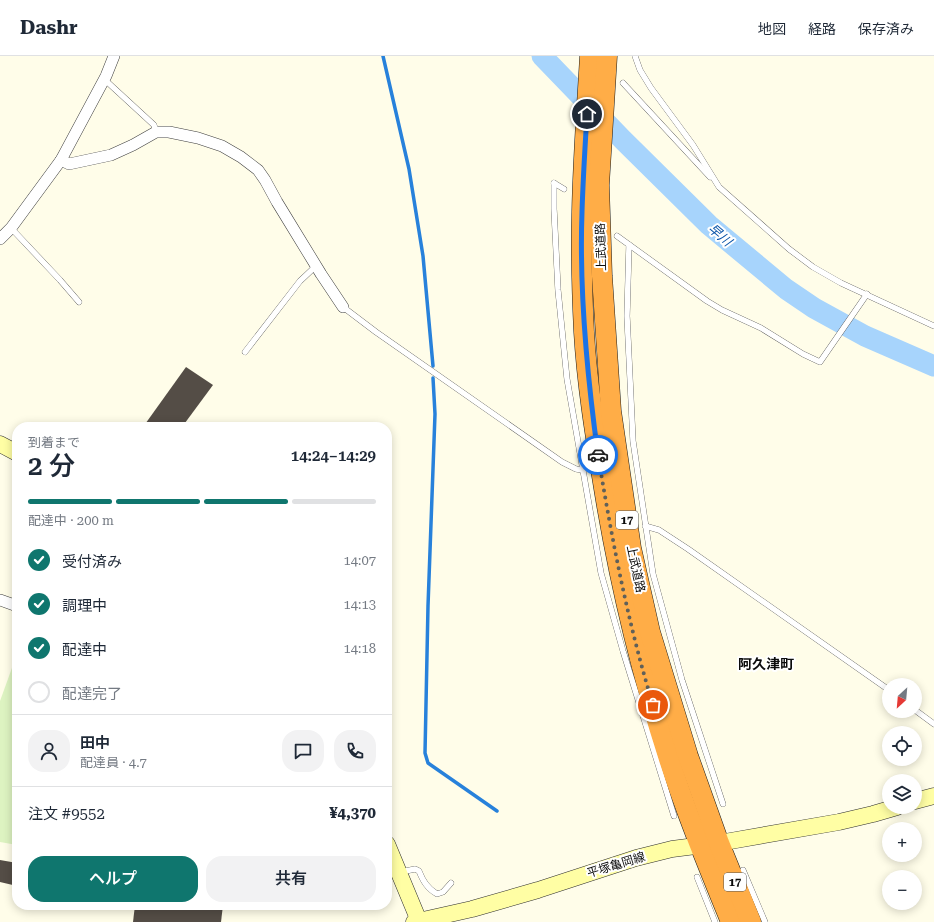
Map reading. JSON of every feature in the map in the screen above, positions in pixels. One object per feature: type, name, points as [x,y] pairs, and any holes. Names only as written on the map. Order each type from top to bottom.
[{"type":"highway","name":"上武道路","points":[[601,59],[583,172],[582,236],[584,326],[592,412],[609,518],[625,601],[647,685],[663,762],[709,843],[750,922]]},
{"type":"highway","name":"上武道路","points":[[601,59],[599,185],[602,276],[611,411],[631,548],[659,629],[709,843],[731,922]]},
{"type":"main road","points":[[0,444],[12,451]]},
{"type":"main road","points":[[922,799],[934,796]]},
{"type":"main road","name":"平塚亀岡線","points":[[392,856],[418,922],[472,909],[538,890],[636,858],[672,849],[839,822],[882,812]]},
{"type":"street","points":[[0,239],[11,228],[61,160],[104,79],[114,56]]},
{"type":"street","points":[[61,160],[69,164],[111,155],[156,132],[169,132],[198,138],[222,146],[241,157],[258,170],[316,266],[343,307]]},
{"type":"street","points":[[0,600],[12,604]]},
{"type":"lane","points":[[635,56],[640,70],[651,88],[693,145],[719,187]]},
{"type":"lane","points":[[104,79],[154,125],[156,132]]},
{"type":"lane","points":[[623,83],[719,187],[789,249],[813,267],[840,283],[934,326]]},
{"type":"lane","points":[[564,189],[554,183],[558,290],[567,379],[582,470],[601,573],[622,651],[663,762],[674,816]]},
{"type":"lane","points":[[11,228],[79,302]]},
{"type":"lane","points":[[617,236],[707,301],[722,310],[761,328],[803,354],[820,362],[866,295]]},
{"type":"lane","points":[[629,245],[627,316],[633,441],[653,574],[659,629],[682,680],[723,804]]},
{"type":"lane","points":[[245,352],[300,281],[316,266]]},
{"type":"lane","points":[[343,307],[376,332],[562,462],[576,469],[582,470]]},
{"type":"lane","points":[[645,526],[658,530],[688,549],[882,685]]},
{"type":"lane","points":[[922,715],[934,724]]},
{"type":"lane","points":[[399,873],[415,869],[419,871],[427,887],[437,894],[443,892],[451,883]]},
{"type":"lane","points":[[743,870],[764,922]]},
{"type":"lane","points":[[697,877],[715,922]]},
{"type":"green space","points":[[12,668],[12,844],[0,842],[0,701]]},
{"type":"building","points":[[186,367],[213,385],[186,422],[147,422]]},
{"type":"building","points":[[0,860],[12,862],[12,885],[0,882]]},
{"type":"building","points":[[134,910],[222,910],[221,922],[133,922]]},
{"type":"waterway","points":[[383,56],[409,169],[423,256],[433,366]]},
{"type":"waterway","name":"早川","points":[[542,56],[623,140],[709,225],[786,289],[814,308],[865,336],[934,366]]},
{"type":"waterway","points":[[433,378],[435,414],[428,606],[425,753],[428,763],[497,811]]},
{"type":"way so far","points":[[598,455],[625,601],[653,705]]},
{"type":"district","name":"阿久津町","points":[[766,664]]},
{"type":"route","points":[[587,114],[582,213],[584,333],[590,398],[598,455]]}]
